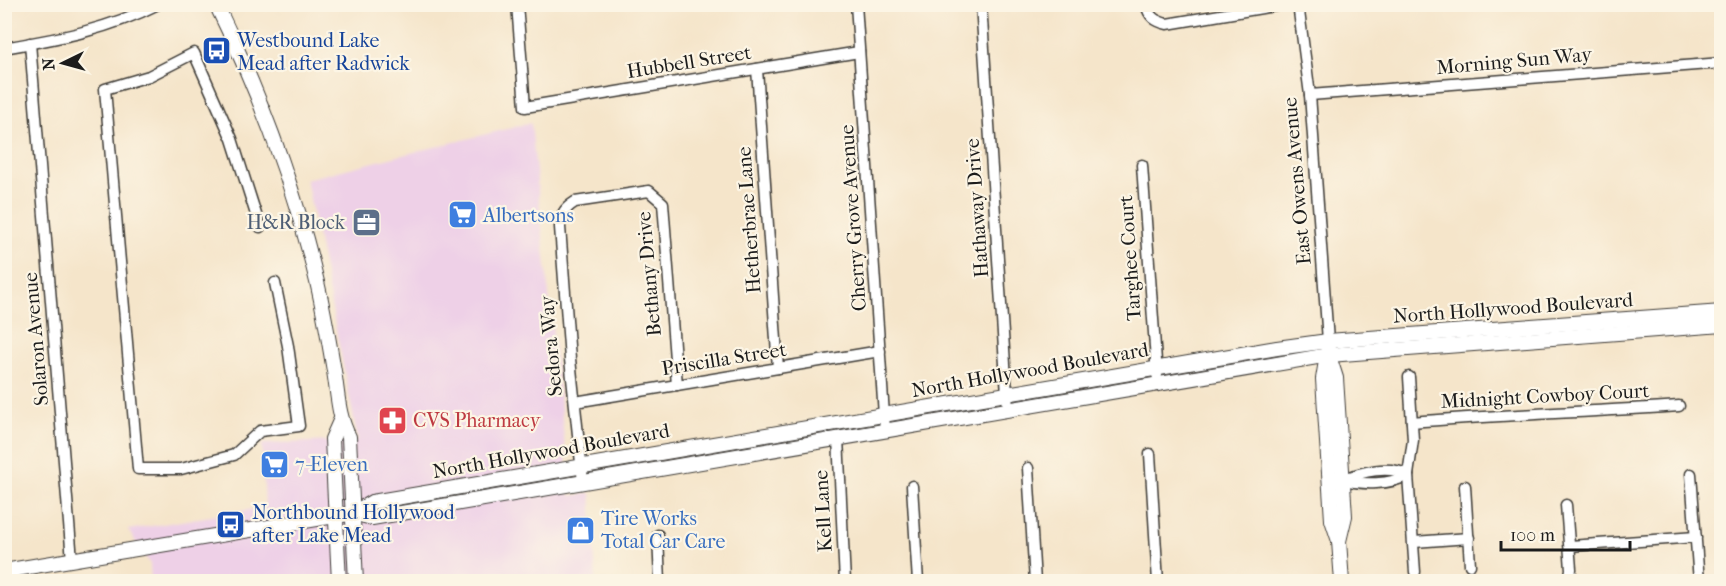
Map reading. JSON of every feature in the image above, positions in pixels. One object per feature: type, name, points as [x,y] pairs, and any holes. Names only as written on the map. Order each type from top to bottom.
[{"type":"main road","points":[[216,4],[264,106],[294,192],[320,297],[340,421],[349,437],[356,582]]},
{"type":"main road","name":"North Hollywood Boulevard","points":[[4,572],[353,513],[369,502],[1156,368],[1328,348],[1722,312]]},
{"type":"main road","name":"North Hollywood Boulevard","points":[[353,513],[372,518],[481,500],[1158,384],[1328,348],[1722,326]]},
{"type":"main road","name":"East Owens Avenue","points":[[1328,348],[1336,378],[1343,480],[1345,516],[1339,541]]},
{"type":"main road","name":"East Owens Avenue","points":[[1328,348],[1323,379],[1332,520],[1339,541],[1342,582]]},
{"type":"main road","points":[[339,582],[332,439],[340,421]]},
{"type":"main road","points":[[479,483],[481,500]]},
{"type":"street","points":[[4,48],[82,34],[127,21],[158,4]]},
{"type":"street","name":"Hubbell Street","points":[[517,4],[525,107],[859,52]]},
{"type":"street","name":"Cherry Grove Avenue","points":[[856,4],[885,430]]},
{"type":"street","name":"Hathaway Drive","points":[[981,4],[1008,409]]},
{"type":"street","points":[[1146,4],[1149,14],[1156,21],[1167,24],[1286,4]]},
{"type":"street","name":"East Owens Avenue","points":[[1298,4],[1310,95],[1328,348]]},
{"type":"street","name":"Solaron Avenue","points":[[30,43],[72,560]]},
{"type":"street","points":[[260,227],[232,139],[194,53],[149,76],[105,89],[138,469],[181,469],[234,455],[261,431],[299,426],[288,346],[275,283]]},
{"type":"street","name":"Morning Sun Way","points":[[1310,95],[1722,63]]},
{"type":"street","name":"Hetherbrae Lane","points":[[757,69],[778,368]]},
{"type":"street","name":"Targhee Court","points":[[1142,165],[1158,384]]},
{"type":"street","name":"Bethany Drive","points":[[566,207],[575,202],[649,191],[658,196],[663,203],[677,385]]},
{"type":"street","name":"Sedora Way","points":[[566,207],[561,216],[560,227],[583,482]]},
{"type":"street","name":"Priscilla Street","points":[[574,402],[880,351]]},
{"type":"street","points":[[1410,378],[1413,440],[1408,475],[1415,572]]},
{"type":"street","name":"Midnight Cowboy Court","points":[[1412,422],[1679,405]]},
{"type":"street","name":"Kell Lane","points":[[838,438],[845,582]]},
{"type":"street","points":[[1150,454],[1158,582]]},
{"type":"street","points":[[1028,468],[1035,582]]},
{"type":"street","points":[[1691,474],[1699,582]]},
{"type":"street","points":[[1343,480],[1359,483],[1398,480],[1408,475]]},
{"type":"street","points":[[912,486],[918,582]]},
{"type":"street","points":[[1465,486],[1470,565]]},
{"type":"street","points":[[1566,505],[1570,546],[1569,582]]},
{"type":"street","points":[[658,535],[660,582]]},
{"type":"street","points":[[1570,546],[1696,537]]},
{"type":"street","points":[[1414,542],[1469,538]]},
{"type":"shaded area","points":[[531,123],[570,496],[591,493],[596,581],[151,581],[150,564],[128,530],[265,507],[262,444],[358,440],[306,179]]},
{"type":"place","name":"Westbound Lake Mead after Radwick","points":[[216,51]]},
{"type":"place","name":"Albertsons","points":[[462,215]]},
{"type":"place","name":"H&R Block","points":[[366,222]]},
{"type":"place","name":"CVS Pharmacy","points":[[392,420]]},
{"type":"place","name":"7-Eleven","points":[[274,464]]},
{"type":"place","name":"Northbound Hollywood after Lake Mead","points":[[231,524]]},
{"type":"place","name":"Tire Works Total Car Care","points":[[580,530]]}]
